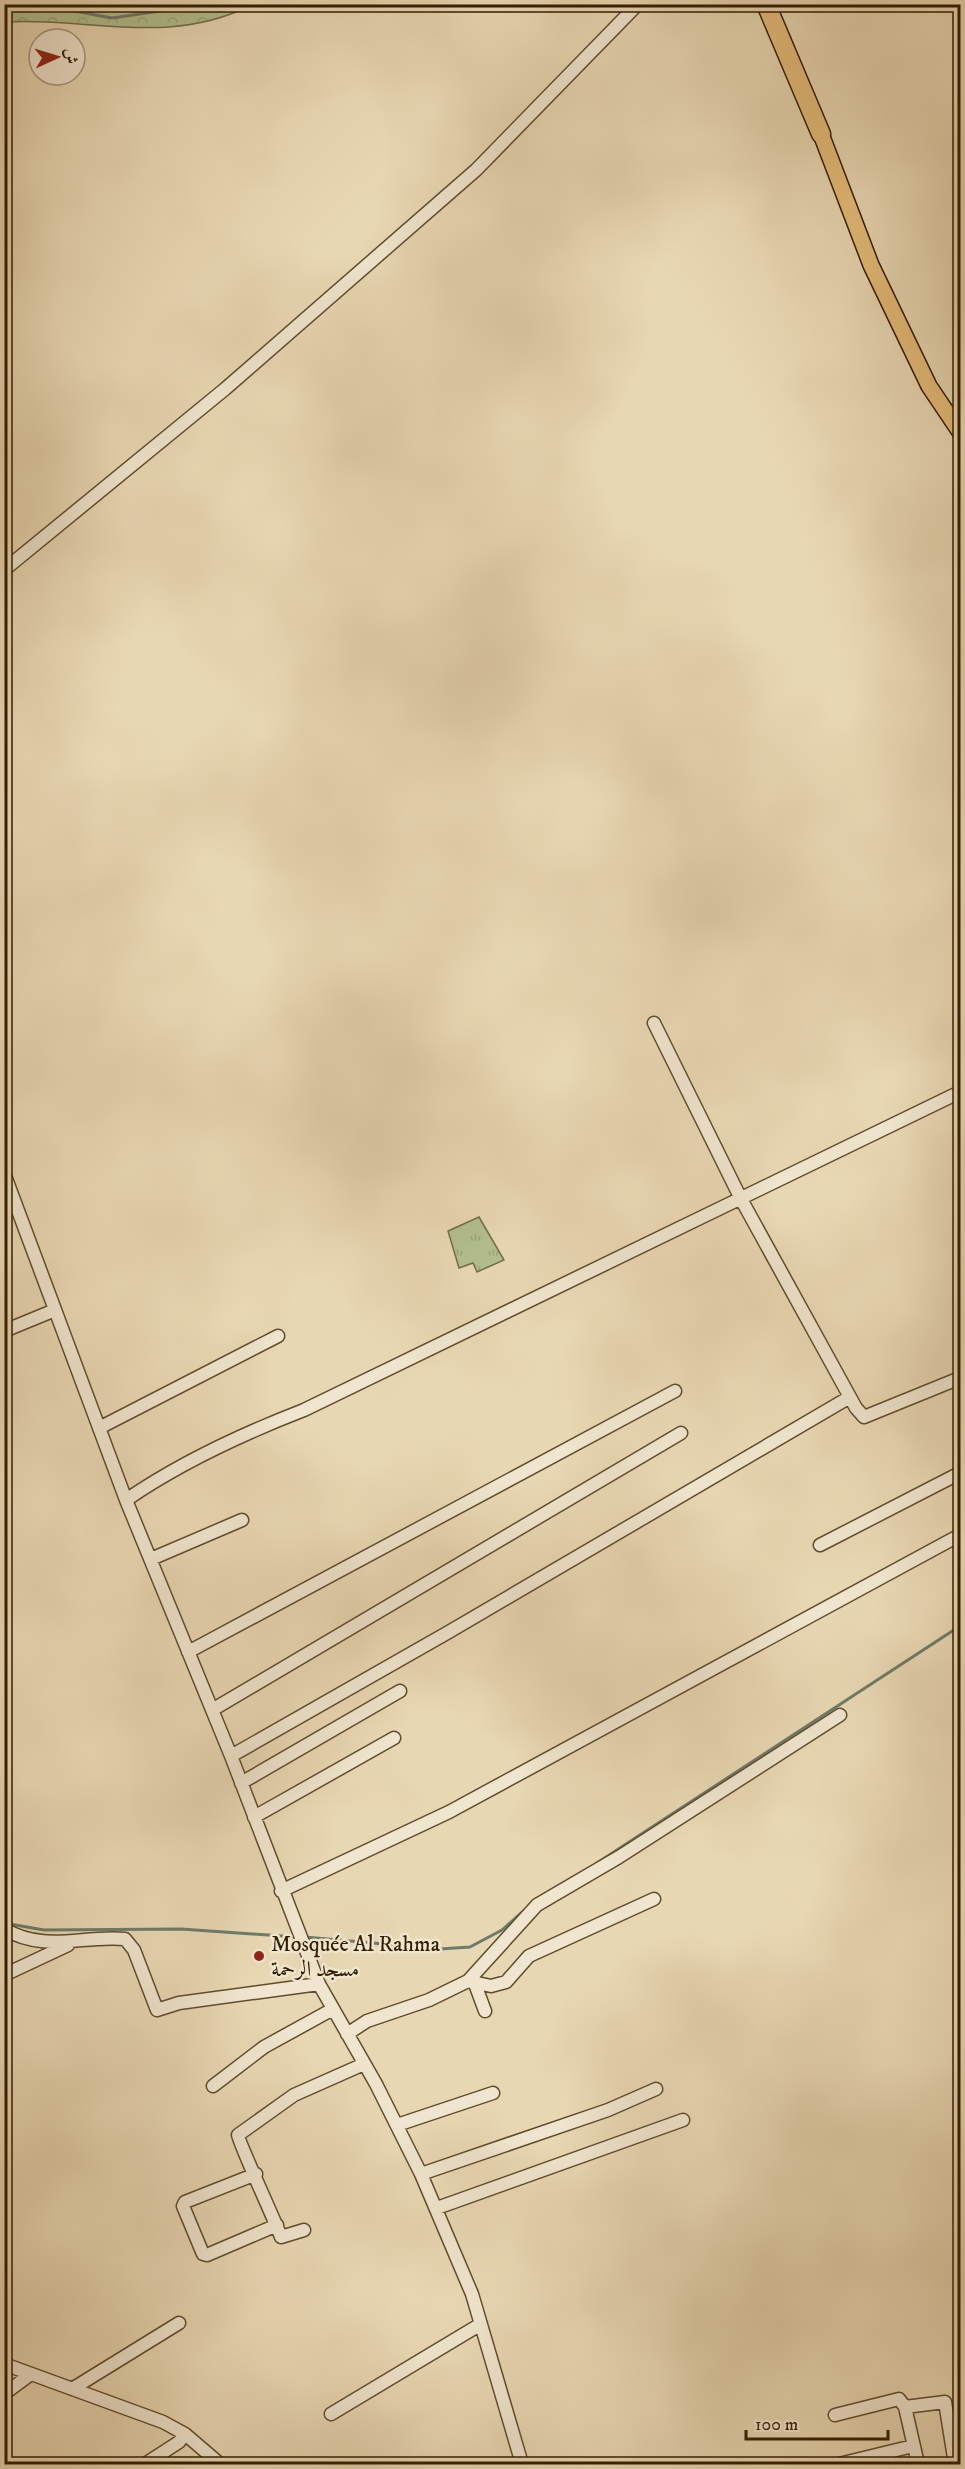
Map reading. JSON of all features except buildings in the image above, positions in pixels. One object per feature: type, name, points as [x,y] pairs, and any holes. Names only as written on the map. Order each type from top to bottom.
[{"type":"highway","points":[[766,4],[822,134]]},
{"type":"highway","points":[[778,4],[812,90],[822,134]]},
{"type":"main road","points":[[822,134],[871,265],[929,386],[960,432]]},
{"type":"street","points":[[4,570],[234,381],[467,177],[638,4]]},
{"type":"street","points":[[654,1023],[741,1199],[850,1397],[864,1417],[960,1378]]},
{"type":"street","points":[[126,1500],[158,1478],[253,1430],[304,1410],[960,1092]]},
{"type":"street","points":[[4,1173],[126,1500],[231,1756],[292,1920],[319,1984],[364,2064],[421,2174],[472,2294],[522,2464]]},
{"type":"street","points":[[4,1331],[55,1310]]},
{"type":"street","points":[[99,1428],[278,1336]]},
{"type":"street","points":[[188,1652],[675,1390]]},
{"type":"street","points":[[231,1756],[447,1634],[850,1397]]},
{"type":"street","points":[[212,1710],[681,1433]]},
{"type":"street","points":[[820,1545],[960,1473]]},
{"type":"street","points":[[151,1559],[242,1520]]},
{"type":"street","points":[[281,1891],[449,1812],[960,1535]]},
{"type":"street","points":[[241,1783],[399,1691]]},
{"type":"street","points":[[347,2034],[367,2021],[472,1983],[537,1905],[619,1857],[840,1715]]},
{"type":"street","points":[[254,1817],[394,1738]]},
{"type":"street","points":[[472,1983],[491,1986],[506,1982],[529,1956],[654,1899]]},
{"type":"street","points":[[4,1929],[22,1939],[75,1942],[116,1939],[130,1943],[157,2010],[179,2003],[319,1984]]},
{"type":"street","points":[[4,1975],[75,1942]]},
{"type":"street","points":[[472,1983],[485,2011]]},
{"type":"street","points":[[213,2086],[264,2047],[333,2009]]},
{"type":"street","points":[[304,2230],[286,2238],[281,2237],[256,2174],[238,2141],[238,2135],[294,2095],[364,2064]]},
{"type":"street","points":[[421,2174],[608,2110],[656,2090]]},
{"type":"street","points":[[397,2126],[493,2093]]},
{"type":"street","points":[[437,2208],[683,2120]]},
{"type":"street","points":[[256,2174],[185,2202],[183,2206],[202,2254],[207,2255],[277,2225]]},
{"type":"street","points":[[72,2389],[179,2323]]},
{"type":"street","points":[[331,2414],[480,2324]]},
{"type":"street","points":[[4,2364],[141,2413],[185,2434],[220,2464]]},
{"type":"street","points":[[4,2394],[31,2374]]},
{"type":"street","points":[[835,2415],[899,2399],[905,2408],[918,2464]]},
{"type":"street","points":[[905,2408],[945,2402],[955,2464]]},
{"type":"street","points":[[145,2464],[179,2442],[185,2434]]},
{"type":"street","points":[[839,2464],[913,2446]]},
{"type":"green space","points":[[5,4],[252,5],[220,18],[189,25],[159,28],[5,22]]},
{"type":"green space","points":[[479,1217],[504,1260],[477,1272],[473,1263],[459,1268],[448,1231]]},
{"type":"waterway","points":[[36,4],[112,18],[209,4]]},
{"type":"waterway","points":[[597,1863],[960,1626]]},
{"type":"waterway","points":[[305,1937],[440,1949],[470,1947],[502,1930],[530,1905]]},
{"type":"waterway","points":[[4,1923],[44,1930],[181,1929],[296,1937]]},
{"type":"place","name":"Mosquée Al Rahma مسجد الرحمة","points":[[259,1956]]}]
